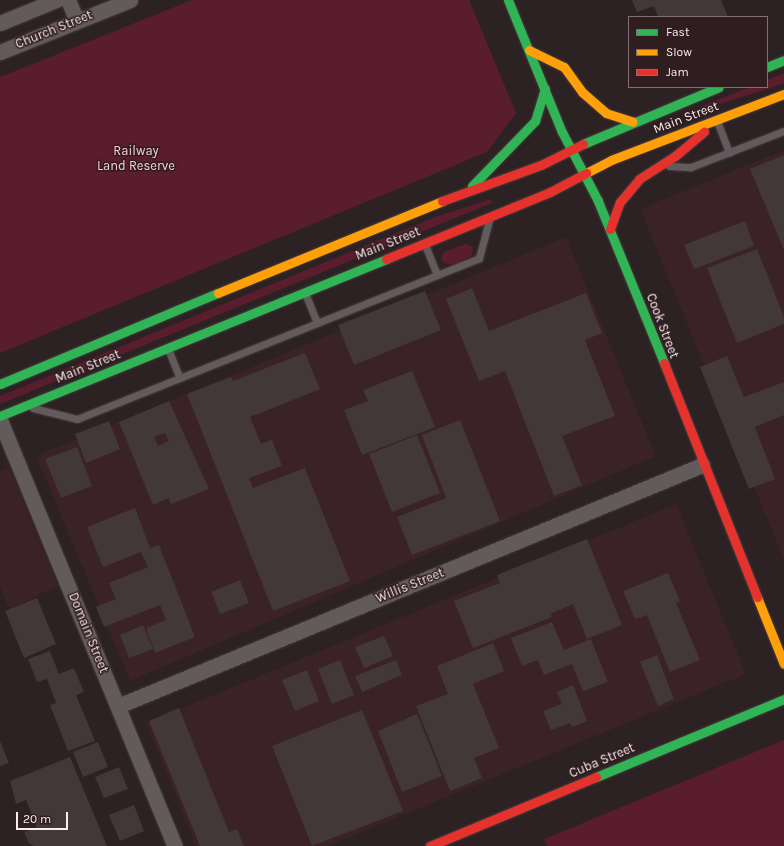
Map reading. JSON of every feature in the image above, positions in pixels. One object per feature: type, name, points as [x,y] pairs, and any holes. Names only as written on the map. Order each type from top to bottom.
[{"type":"main road","name":"Cook Street","points":[[508,0],[571,150],[585,175],[610,229],[702,465],[784,664]]},
{"type":"main road","points":[[529,50],[564,67],[582,92],[606,113],[633,122]]},
{"type":"main road","points":[[768,67],[784,60]]},
{"type":"main road","name":"Main Street","points":[[0,384],[465,191],[541,165],[633,122],[717,88]]},
{"type":"main road","points":[[465,191],[500,160],[535,121],[545,89]]},
{"type":"main road","name":"Main Street","points":[[0,416],[490,216],[585,175],[611,160],[717,121],[784,94]]},
{"type":"main road","points":[[610,229],[620,202],[639,179],[657,166],[675,156],[717,121]]},
{"type":"main road","name":"Cuba Street","points":[[430,846],[784,699]]},
{"type":"street","name":"Church Street","points":[[0,23],[56,0]]},
{"type":"street","points":[[68,0],[77,21]]},
{"type":"street","name":"Church Street","points":[[0,52],[130,0]]},
{"type":"street","name":"Domain Street","points":[[0,420],[175,846]]},
{"type":"street","name":"Willis Street","points":[[118,706],[702,465]]},
{"type":"lane","points":[[717,121],[729,153]]},
{"type":"lane","points":[[657,166],[691,167],[784,132]]},
{"type":"lane","points":[[26,406],[77,419],[479,258],[490,216]]},
{"type":"lane","points":[[424,243],[437,275]]},
{"type":"lane","points":[[305,292],[317,323]]},
{"type":"lane","points":[[168,348],[180,378]]},
{"type":"shaded area","points":[[784,150],[784,560],[640,209]]},
{"type":"shaded area","points":[[566,237],[656,456],[130,681],[36,456]]},
{"type":"shaded area","points":[[9,467],[58,586],[9,609],[0,587],[0,471]]},
{"type":"shaded area","points":[[676,504],[746,674],[328,846],[196,846],[146,723]]},
{"type":"green space","name":"Railway Land Reserve","points":[[192,0],[469,0],[516,113],[487,152],[0,353],[0,77]]},
{"type":"green space","points":[[784,73],[784,83],[703,109],[702,106],[747,88],[768,88],[768,80]]},
{"type":"green space","points":[[491,199],[492,203],[0,404],[0,396],[435,217]]},
{"type":"green space","points":[[466,244],[473,247],[472,256],[453,265],[444,263],[441,258],[444,252]]},
{"type":"green space","points":[[784,740],[784,846],[547,846],[544,839]]},
{"type":"building","points":[[632,0],[721,0],[728,16],[658,16],[654,6],[637,12]]},
{"type":"building","points":[[784,155],[784,250],[750,169]]},
{"type":"building","points":[[745,221],[754,246],[694,269],[684,245]]},
{"type":"building","points":[[757,249],[784,317],[784,324],[737,343],[707,268]]},
{"type":"building","points":[[472,288],[489,331],[586,293],[602,333],[585,340],[615,416],[562,436],[582,485],[554,496],[505,371],[479,381],[446,299]]},
{"type":"building","points":[[425,291],[441,330],[354,365],[338,325]]},
{"type":"building","points":[[305,353],[320,389],[250,417],[261,444],[272,440],[282,466],[249,478],[253,488],[305,468],[350,581],[273,611],[187,394],[231,377],[233,381]]},
{"type":"building","points":[[727,356],[744,397],[784,382],[784,415],[755,427],[775,479],[749,489],[700,367]]},
{"type":"building","points":[[412,371],[435,427],[362,455],[344,410],[368,401],[363,390]]},
{"type":"building","points":[[169,401],[209,489],[171,504],[169,498],[153,505],[119,422]],"holes":[[[165,433],[169,441],[158,446],[154,437]]]},
{"type":"building","points":[[460,420],[500,521],[412,555],[397,517],[446,498],[422,435]]},
{"type":"building","points":[[109,421],[120,449],[86,463],[75,434]]},
{"type":"building","points":[[417,435],[440,493],[392,512],[369,454]]},
{"type":"building","points":[[77,447],[92,486],[61,498],[45,459]]},
{"type":"building","points":[[135,508],[150,548],[159,545],[195,637],[155,653],[146,628],[166,620],[160,605],[104,627],[96,607],[116,599],[109,583],[148,567],[141,552],[103,567],[87,527]]},
{"type":"building","points":[[587,539],[622,625],[587,639],[573,604],[550,614],[552,617],[473,648],[454,601],[500,583],[497,575]]},
{"type":"building","points":[[668,573],[680,601],[676,603],[700,660],[670,672],[647,615],[635,619],[623,591]]},
{"type":"building","points":[[240,580],[249,603],[220,614],[211,592]]},
{"type":"building","points":[[37,598],[56,644],[24,658],[5,611]]},
{"type":"building","points":[[552,622],[564,650],[591,639],[608,682],[583,691],[572,664],[544,675],[538,660],[522,666],[511,638]]},
{"type":"building","points":[[143,625],[153,649],[129,658],[120,635]]},
{"type":"building","points":[[384,636],[393,656],[364,668],[355,647]]},
{"type":"building","points":[[493,643],[504,671],[473,684],[499,748],[474,758],[482,778],[450,791],[416,706],[448,694],[437,666]]},
{"type":"building","points":[[50,651],[59,674],[74,668],[84,692],[76,695],[95,741],[68,751],[50,705],[56,703],[47,679],[37,682],[28,659]]},
{"type":"building","points":[[657,655],[674,699],[658,706],[640,662]]},
{"type":"building","points":[[340,660],[354,695],[332,704],[318,669]]},
{"type":"building","points":[[396,660],[402,675],[362,692],[355,676]]},
{"type":"building","points":[[307,670],[319,701],[295,711],[282,680]]},
{"type":"building","points":[[573,685],[587,721],[572,727],[570,723],[551,730],[543,711],[562,704],[557,692]]},
{"type":"building","points":[[179,708],[229,832],[237,829],[244,846],[200,846],[149,721]]},
{"type":"building","points":[[362,710],[403,811],[312,846],[272,746]]},
{"type":"building","points":[[417,714],[442,776],[402,792],[378,731]]},
{"type":"building","points":[[0,741],[9,763],[0,766]]},
{"type":"building","points":[[98,742],[108,767],[83,777],[73,752]]},
{"type":"building","points":[[70,757],[107,846],[33,846],[29,843],[24,832],[37,827],[26,800],[16,804],[10,781]]},
{"type":"building","points":[[119,767],[128,789],[104,798],[95,777]]},
{"type":"building","points":[[134,805],[144,831],[120,841],[109,815]]},
{"type":"traffic: fast","points":[[508,0],[562,132],[598,201],[664,363]]},
{"type":"traffic: fast","points":[[768,67],[784,60]]},
{"type":"traffic: fast","points":[[583,144],[717,88]]},
{"type":"traffic: fast","points":[[472,186],[535,121],[545,89]]},
{"type":"traffic: fast","points":[[0,416],[386,259]]},
{"type":"traffic: fast","points":[[0,384],[218,293]]},
{"type":"traffic: fast","points":[[596,777],[784,699]]},
{"type":"traffic: slow","points":[[529,50],[564,67],[582,92],[606,113],[633,122]]},
{"type":"traffic: slow","points":[[586,173],[611,160],[784,94]]},
{"type":"traffic: slow","points":[[218,293],[442,201]]},
{"type":"traffic: slow","points":[[757,597],[784,664]]},
{"type":"traffic: jam","points":[[610,229],[620,202],[639,179],[675,156],[704,132]]},
{"type":"traffic: jam","points":[[442,201],[541,165],[583,144]]},
{"type":"traffic: jam","points":[[386,259],[550,192],[586,173]]},
{"type":"traffic: jam","points":[[664,363],[757,597]]},
{"type":"traffic: jam","points":[[430,846],[596,777]]}]
